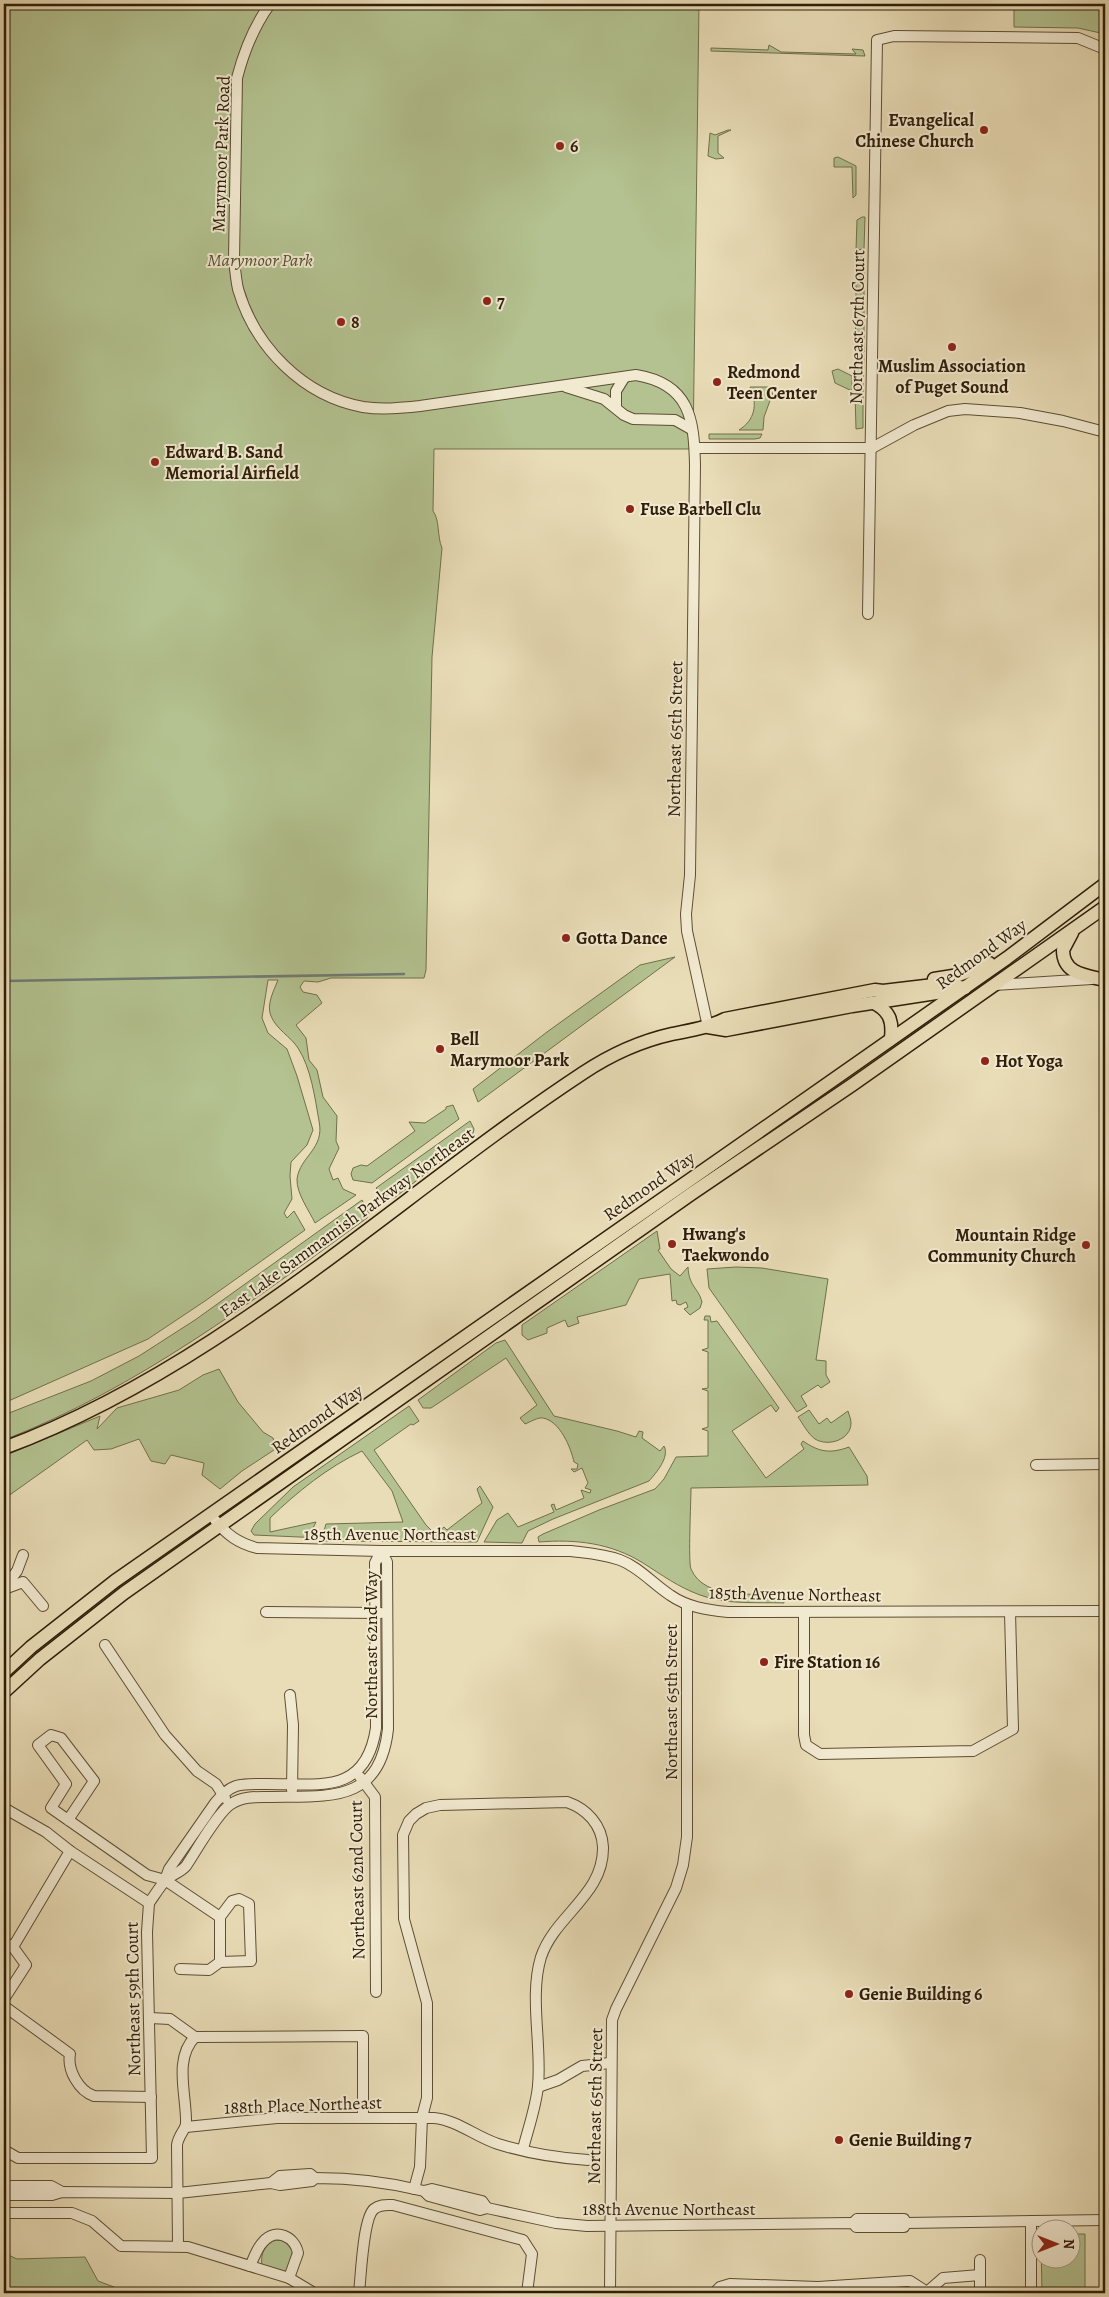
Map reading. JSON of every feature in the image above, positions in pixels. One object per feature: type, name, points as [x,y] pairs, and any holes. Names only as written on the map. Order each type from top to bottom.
[{"type":"main road","name":"Redmond Way","points":[[4,1672],[31,1647],[115,1581],[965,988],[1105,884]]},
{"type":"main road","name":"Redmond Way","points":[[4,1692],[40,1659],[124,1593],[221,1527],[778,1134],[852,1085],[1105,907]]},
{"type":"main road","points":[[1076,928],[1064,944],[1064,960],[1070,969],[1076,972],[1103,979]]},
{"type":"main road","points":[[891,1038],[891,1018],[874,996],[882,987],[960,975],[980,968],[997,958],[1007,958]]},
{"type":"main road","name":"East Lake Sammamish Parkway Northeast","points":[[4,1448],[84,1414],[186,1358],[329,1258],[531,1110],[609,1058],[662,1037],[708,1027],[726,1030],[874,996],[995,985]]},
{"type":"main road","points":[[778,1134],[790,1116],[808,1104],[821,1088]]},
{"type":"street","name":"Marymoor Park Road","points":[[270,4],[254,29],[237,78],[235,152],[234,259],[238,288],[247,314],[263,343],[307,384],[341,401],[363,407],[388,409],[420,406],[564,387],[585,381],[636,376],[652,378],[665,384],[683,400],[689,409],[695,448]]},
{"type":"street","name":"Northeast 67th Court","points":[[868,614],[877,40],[894,36],[1078,38],[1105,49]]},
{"type":"street","points":[[616,406],[616,391],[624,378]]},
{"type":"street","name":"Marymoor Park Road","points":[[564,387],[594,394],[616,406],[624,415],[632,419],[675,420],[692,429]]},
{"type":"street","points":[[695,448],[872,448],[914,425],[948,411],[965,409],[1020,413],[1063,421],[1105,432]]},
{"type":"street","name":"Northeast 65th Street","points":[[695,448],[690,842],[686,914],[690,945],[708,1027]]},
{"type":"street","points":[[995,985],[1103,979]]},
{"type":"street","points":[[1036,1465],[1105,1464]]},
{"type":"street","name":"185th Avenue Northeast","points":[[212,1515],[227,1535],[242,1544],[257,1548],[381,1551],[571,1551],[597,1554],[621,1560],[640,1572],[670,1596],[687,1605],[706,1610],[728,1612],[1105,1611]]},
{"type":"street","name":"Northeast 62nd Way","points":[[356,1772],[370,1753],[376,1728],[375,1563],[381,1551]]},
{"type":"street","name":"Northeast 62nd Way","points":[[364,1782],[376,1770],[387,1742],[387,1562],[381,1551]]},
{"type":"street","points":[[4,1589],[17,1571],[23,1556]]},
{"type":"street","points":[[4,1589],[23,1582],[43,1606]]},
{"type":"street","name":"Northeast 65th Street","points":[[610,2293],[610,2063],[612,2020],[676,1888],[683,1865],[687,1837],[687,1605]]},
{"type":"street","points":[[266,1612],[386,1613]]},
{"type":"street","points":[[804,1612],[804,1735],[806,1746],[820,1754],[973,1751],[1013,1729],[1010,1612]]},
{"type":"street","points":[[105,1645],[165,1735],[197,1771],[216,1784],[230,1804]]},
{"type":"street","points":[[290,1695],[293,1725],[292,1796]]},
{"type":"street","points":[[68,1820],[94,1781],[61,1738],[52,1735],[38,1746],[66,1784],[51,1808],[68,1820],[147,1875],[165,1880],[220,1918]]},
{"type":"street","points":[[149,1903],[165,1880],[169,1869],[222,1794],[235,1786],[244,1784],[331,1783],[346,1780],[356,1772]]},
{"type":"street","name":"Northeast 62nd Court","points":[[356,1772],[375,1797],[376,1992]]},
{"type":"street","points":[[165,1880],[184,1868],[230,1804],[246,1797],[333,1795],[351,1791],[364,1782]]},
{"type":"street","points":[[419,2190],[422,2117],[427,2098],[427,2003],[404,1919],[403,1835],[409,1821],[426,1808],[440,1805],[567,1802],[579,1806],[588,1813],[598,1829],[603,1846],[597,1879],[589,1892],[549,1940],[537,1972],[538,2087],[523,2149]]},
{"type":"street","name":"Northeast 59th Court","points":[[4,1808],[46,1832],[70,1851],[149,1903],[147,1932],[152,2158],[18,2158],[4,2150]]},
{"type":"street","points":[[4,2000],[26,1965],[8,1944],[70,1851]]},
{"type":"street","points":[[180,1970],[209,1970],[220,1962],[251,1961],[249,1904],[239,1899],[232,1901],[220,1918],[220,1962]]},
{"type":"street","points":[[4,2006],[70,2054],[70,2070],[88,2094],[94,2096],[151,2097]]},
{"type":"street","points":[[150,2018],[170,2020],[195,2037],[363,2036],[363,2117]]},
{"type":"street","points":[[178,2246],[178,2138],[186,2127],[182,2060],[188,2044],[195,2037]]},
{"type":"street","points":[[538,2087],[558,2080],[582,2066],[610,2063]]},
{"type":"street","name":"188th Place Northeast","points":[[186,2127],[277,2118],[422,2117],[444,2119],[497,2144],[557,2158],[588,2160]]},
{"type":"street","name":"188th Avenue Northeast","points":[[4,2195],[52,2195],[62,2192],[178,2193],[270,2182],[280,2185],[312,2182],[315,2178],[370,2181],[419,2190],[429,2196],[480,2210],[487,2208],[556,2224],[610,2227],[853,2224],[856,2227],[904,2227],[906,2223],[1105,2220]]},
{"type":"street","name":"188th Avenue Northeast","points":[[4,2186],[51,2186],[62,2192]]},
{"type":"street","points":[[359,2293],[366,2223],[374,2209],[383,2205],[393,2205],[523,2240],[529,2247],[532,2262],[527,2293]]},
{"type":"street","points":[[4,2213],[72,2213],[92,2221],[121,2246],[188,2247],[288,2278],[314,2293]]},
{"type":"street","points":[[1031,2221],[1031,2293]]},
{"type":"street","points":[[250,2266],[264,2241],[275,2234],[282,2235],[293,2241],[298,2253],[288,2278]]},
{"type":"street","points":[[980,2260],[980,2293]]},
{"type":"street","points":[[714,2293],[720,2287],[730,2284],[818,2287],[910,2281],[928,2292],[944,2278],[980,2275]]},
{"type":"green space","name":"Marymoor Park","points":[[4,4],[699,4],[693,449],[434,449],[433,511],[437,519],[442,548],[432,657],[426,970],[424,978],[331,978],[318,982],[304,981],[300,987],[303,992],[317,995],[322,1003],[296,1025],[306,1038],[309,1060],[317,1070],[323,1097],[337,1116],[336,1141],[339,1148],[329,1169],[333,1180],[338,1178],[343,1189],[356,1195],[315,1223],[301,1196],[297,1179],[299,1171],[319,1139],[319,1121],[312,1083],[302,1056],[295,1044],[276,1025],[271,1016],[269,1007],[278,980],[268,980],[262,1018],[268,1033],[287,1049],[313,1130],[307,1145],[291,1162],[292,1199],[284,1213],[287,1218],[294,1211],[305,1230],[148,1339],[4,1403]]},
{"type":"green space","points":[[1014,4],[1105,4],[1105,34],[1078,28],[1014,27]]},
{"type":"green space","points":[[769,45],[781,52],[856,54],[852,49],[863,50],[865,56],[711,51],[711,48],[768,50]]},
{"type":"green space","points":[[731,130],[718,136],[718,153],[724,158],[716,159],[708,156],[710,133],[715,135]]},
{"type":"green space","points":[[838,157],[856,166],[856,195],[853,198],[852,167],[834,167],[834,158]]},
{"type":"green space","points":[[865,217],[864,249],[856,250],[857,220]]},
{"type":"green space","points":[[856,255],[864,258],[864,296],[856,298]]},
{"type":"green space","points":[[856,302],[864,303],[864,352],[855,354]]},
{"type":"green space","points":[[864,354],[863,387],[855,391],[856,356]]},
{"type":"green space","points":[[838,369],[852,376],[852,391],[835,383],[832,371]]},
{"type":"green space","points":[[750,387],[775,387],[764,417],[763,430],[739,430],[749,421],[754,411],[754,399]]},
{"type":"green space","points":[[863,389],[863,428],[856,429],[855,393]]},
{"type":"green space","points":[[709,434],[762,434],[760,438],[755,439],[709,439]]},
{"type":"green space","points":[[675,957],[478,1102],[473,1089],[547,1032],[640,965]]},
{"type":"green space","points":[[453,1105],[459,1119],[372,1183],[353,1180],[351,1174],[353,1168],[361,1165],[367,1166],[415,1131],[409,1122],[425,1123],[446,1109],[446,1107]]},
{"type":"green space","points":[[470,1121],[474,1129],[472,1138],[394,1198],[385,1198],[376,1188]]},
{"type":"green space","points":[[362,1200],[369,1213],[367,1218],[280,1281],[192,1341],[101,1395],[53,1419],[4,1440],[4,1415],[91,1381],[139,1356],[195,1320]]},
{"type":"green space","points":[[657,1231],[660,1249],[658,1250],[671,1269],[680,1276],[688,1267],[690,1279],[702,1302],[700,1308],[690,1315],[684,1309],[688,1307],[686,1302],[680,1305],[677,1304],[676,1300],[672,1301],[670,1274],[639,1279],[626,1305],[577,1317],[579,1323],[568,1327],[565,1320],[547,1328],[547,1333],[528,1340],[522,1335],[522,1325]]},
{"type":"green space","points":[[762,1268],[828,1279],[816,1360],[826,1361],[826,1375],[830,1382],[821,1388],[818,1385],[801,1396],[807,1406],[797,1412],[709,1288],[707,1269]]},
{"type":"green space","points":[[705,1316],[710,1316],[711,1322],[717,1321],[779,1408],[776,1412],[771,1405],[732,1431],[766,1478],[804,1449],[801,1444],[803,1441],[814,1448],[825,1451],[836,1451],[849,1447],[867,1476],[868,1485],[691,1488],[690,1564],[698,1579],[707,1586],[719,1591],[732,1593],[759,1594],[783,1592],[784,1603],[741,1602],[710,1598],[684,1588],[631,1556],[606,1547],[580,1542],[539,1542],[538,1537],[543,1534],[655,1489],[664,1479],[676,1457],[708,1456],[708,1431],[702,1429],[708,1427],[708,1391],[702,1389],[708,1388],[708,1352],[702,1350],[708,1348],[708,1320],[704,1320]]},
{"type":"green space","points":[[505,1340],[554,1416],[636,1437],[639,1431],[643,1432],[642,1438],[660,1451],[664,1446],[665,1450],[664,1460],[649,1481],[553,1519],[528,1531],[522,1543],[484,1542],[497,1520],[508,1513],[518,1527],[554,1512],[551,1505],[554,1504],[556,1510],[584,1498],[581,1490],[590,1493],[591,1490],[585,1488],[588,1483],[582,1468],[574,1472],[571,1469],[577,1469],[578,1464],[574,1462],[564,1436],[555,1424],[549,1420],[541,1418],[525,1424],[520,1418],[537,1405],[506,1358],[431,1408],[423,1408],[418,1400],[496,1343]]},
{"type":"green space","points":[[219,1369],[238,1402],[263,1432],[273,1438],[277,1448],[242,1471],[220,1489],[202,1475],[204,1463],[171,1455],[165,1464],[151,1461],[139,1439],[111,1449],[94,1450],[87,1440],[4,1499],[4,1456],[100,1416],[97,1429],[117,1408],[179,1390],[203,1375]]},
{"type":"green space","points":[[409,1406],[419,1421],[413,1425],[411,1424],[374,1450],[426,1525],[435,1534],[444,1527],[447,1530],[482,1503],[477,1489],[480,1486],[493,1507],[477,1542],[322,1541],[322,1538],[254,1535],[251,1531],[255,1524],[293,1487]],"holes":[[[362,1451],[392,1491],[403,1522],[326,1524],[323,1534],[310,1534],[316,1522],[270,1532],[270,1518],[291,1499],[325,1472]]]},
{"type":"green space","points":[[809,1410],[819,1424],[827,1418],[831,1423],[848,1411],[851,1422],[850,1429],[843,1438],[832,1442],[815,1439],[798,1417]]},
{"type":"green space","points":[[1082,2234],[1085,2234],[1085,2293],[1042,2293],[1042,2270],[1082,2270]]},
{"type":"green space","points":[[276,2240],[289,2243],[291,2246],[292,2256],[286,2272],[262,2265],[264,2250]]},
{"type":"green space","points":[[4,2253],[17,2259],[85,2257],[98,2281],[130,2293],[4,2293]]},
{"type":"waterway","points":[[4,981],[404,974]]},
{"type":"place","name":"Evangelical Chinese Church","points":[[984,130]]},
{"type":"place","name":"6","points":[[560,146]]},
{"type":"place","name":"7","points":[[487,301]]},
{"type":"place","name":"8","points":[[341,322]]},
{"type":"place","name":"Muslim Association of Puget Sound","points":[[952,347]]},
{"type":"place","name":"Redmond Teen Center","points":[[717,382]]},
{"type":"place","name":"Edward B. Sand Memorial Airfield","points":[[155,462]]},
{"type":"place","name":"Fuse Barbell Clu","points":[[630,509]]},
{"type":"place","name":"Gotta Dance","points":[[566,938]]},
{"type":"place","name":"Bell Marymoor Park","points":[[440,1049]]},
{"type":"place","name":"Hot Yoga","points":[[985,1061]]},
{"type":"place","name":"Hwang's Taekwondo","points":[[672,1244]]},
{"type":"place","name":"Mountain Ridge Community Church","points":[[1086,1245]]},
{"type":"place","name":"Fire Station 16","points":[[764,1662]]},
{"type":"place","name":"Genie Building 6","points":[[849,1994]]},
{"type":"place","name":"Genie Building 7","points":[[839,2140]]}]
